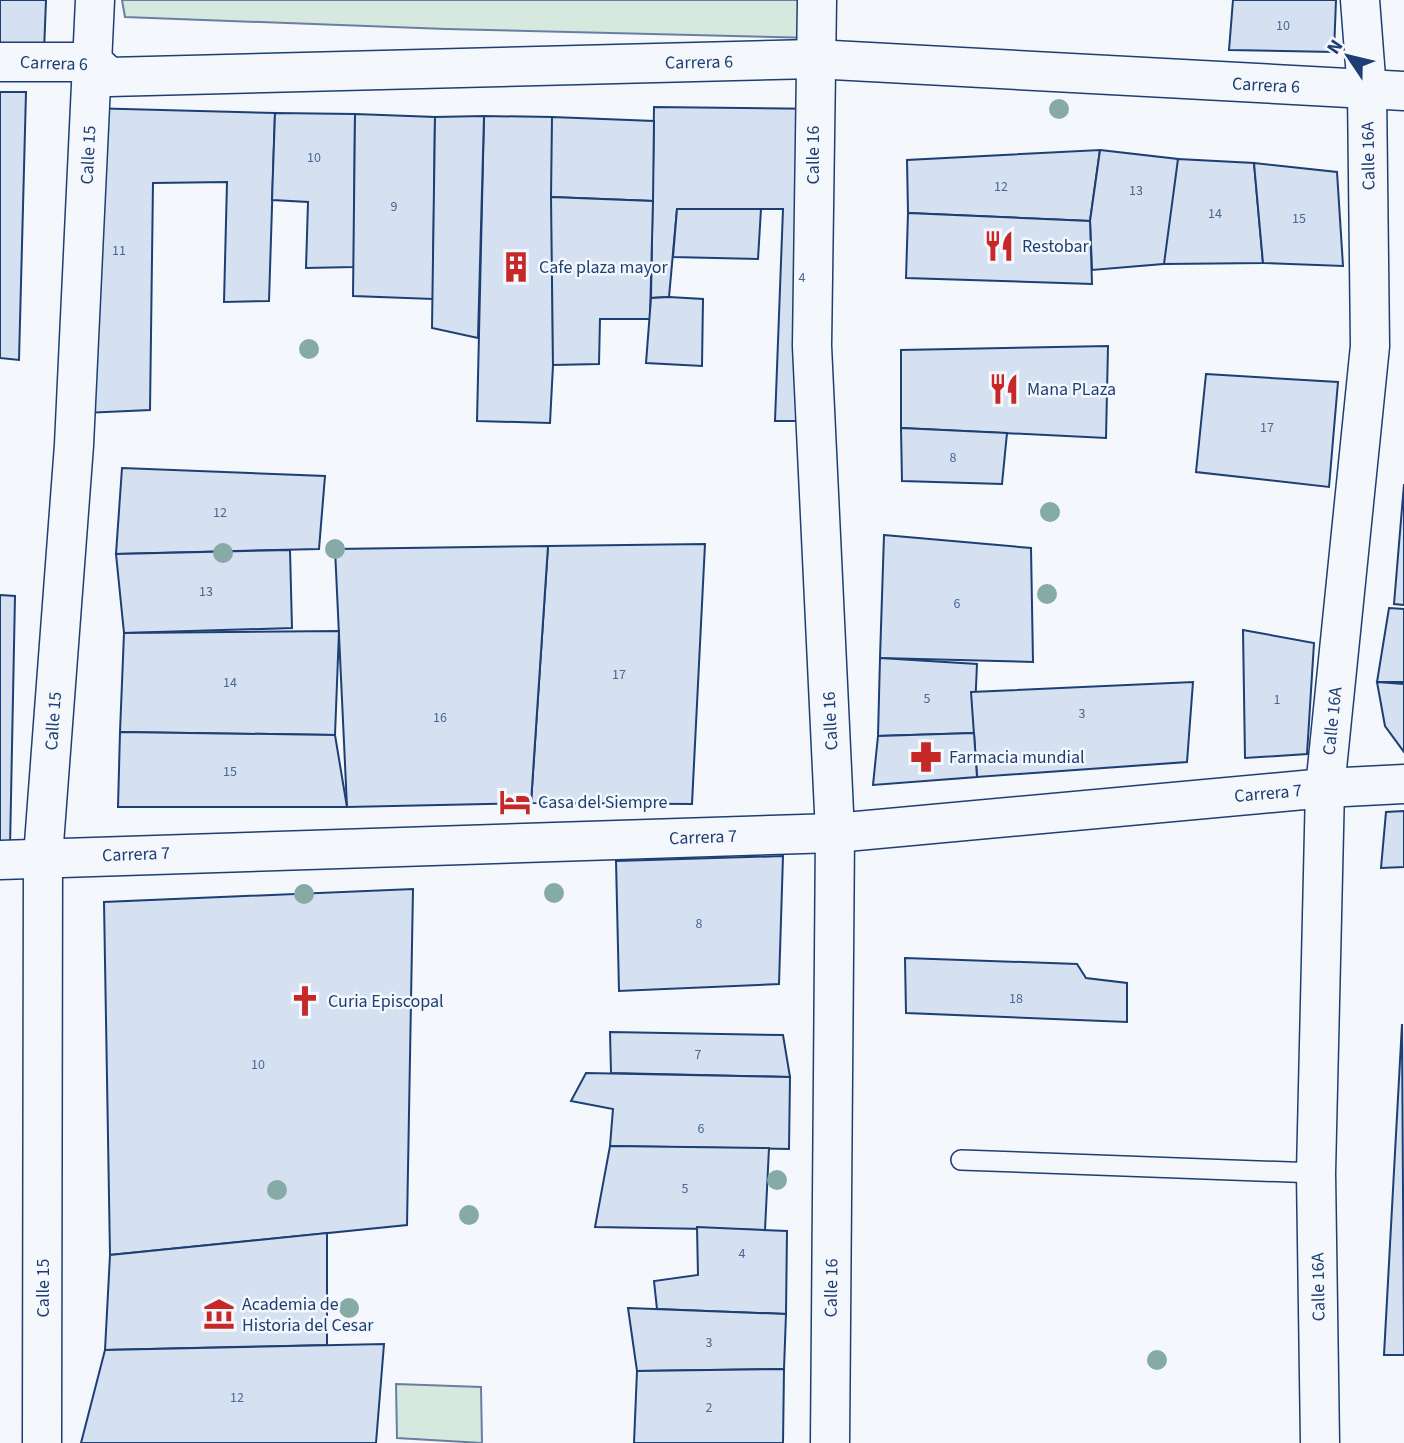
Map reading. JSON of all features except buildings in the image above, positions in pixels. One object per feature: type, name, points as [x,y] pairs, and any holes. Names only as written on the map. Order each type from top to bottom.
[{"type":"street","name":"Calle 15","points":[[42,1443],[43,857],[74,445],[95,0]]},
{"type":"street","name":"Calle 16","points":[[817,0],[814,60],[812,346],[835,833],[830,1443]]},
{"type":"street","name":"Calle 16A","points":[[1320,1443],[1315,1173],[1325,788],[1370,346],[1386,91],[1360,0]]},
{"type":"street","name":"Carrera 6","points":[[0,62],[93,62],[109,77],[814,60],[1386,91]]},
{"type":"street","name":"Carrera 7","points":[[0,860],[835,833],[1325,788],[1404,784]]},
{"type":"lane","points":[[961,1160],[1315,1173]]},
{"type":"shaded area","points":[[122,0],[817,0],[815,38],[446,29],[125,17]]},
{"type":"shaded area","points":[[396,1384],[481,1387],[482,1443],[397,1438]]},
{"type":"place","name":"Restobar","points":[[999,246]]},
{"type":"place","name":"Cafe plaza mayor","points":[[516,267]]},
{"type":"place","name":"Mana PLaza","points":[[1004,389]]},
{"type":"place","name":"Farmacia mundial","points":[[926,757]]},
{"type":"place","name":"Casa del Siempre","points":[[515,802]]},
{"type":"place","name":"Curia Episcopal","points":[[305,1001]]},
{"type":"place","name":"Academia de Historia del Cesar","points":[[219,1314]]}]
